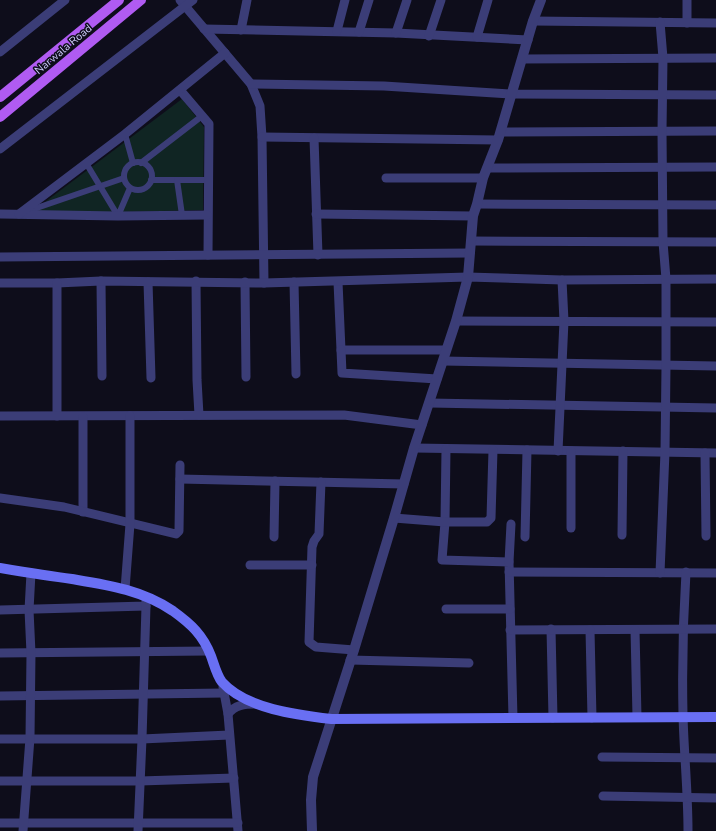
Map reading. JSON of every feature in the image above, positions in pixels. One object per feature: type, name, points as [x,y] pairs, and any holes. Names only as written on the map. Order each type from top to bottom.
[{"type":"main road","name":"Narwala Road","points":[[0,97],[119,0]]},
{"type":"main road","name":"Narwala Road","points":[[0,117],[142,0]]},
{"type":"main road","points":[[0,568],[104,584],[125,589],[146,601],[172,610],[193,626],[202,637],[221,681],[240,695],[256,704],[302,716],[332,720],[716,717]]},
{"type":"street","points":[[0,52],[65,0]]},
{"type":"street","points":[[0,149],[183,3],[193,0]]},
{"type":"street","points":[[242,30],[247,0]]},
{"type":"street","points":[[337,31],[345,0]]},
{"type":"street","points":[[359,32],[369,0]]},
{"type":"street","points":[[396,33],[407,0]]},
{"type":"street","points":[[429,36],[441,0]]},
{"type":"street","points":[[477,37],[488,0]]},
{"type":"street","points":[[312,831],[313,777],[352,655],[414,448],[456,321],[468,277],[473,216],[483,178],[499,136],[533,21],[541,0]]},
{"type":"street","points":[[687,0],[687,22]]},
{"type":"street","points":[[183,3],[251,84],[260,106],[262,137],[264,283]]},
{"type":"street","points":[[533,21],[716,23]]},
{"type":"street","points":[[660,22],[663,58],[663,242],[666,279],[665,452],[660,573]]},
{"type":"street","points":[[204,29],[396,33],[429,36],[528,40]]},
{"type":"street","points":[[19,214],[125,134],[225,53]]},
{"type":"street","points":[[522,59],[716,58]]},
{"type":"street","points":[[251,84],[384,86],[511,94],[716,95]]},
{"type":"street","points":[[180,90],[209,124],[207,215],[208,255]]},
{"type":"street","points":[[141,163],[202,116]]},
{"type":"street","points":[[262,137],[314,138],[499,136],[662,131],[716,131]]},
{"type":"street","points":[[125,134],[133,163]]},
{"type":"street","points":[[314,138],[318,255]]},
{"type":"street","points":[[136,162],[146,164],[152,173],[150,184],[141,190],[130,188],[124,178],[126,168],[133,163],[136,162]]},
{"type":"street","points":[[86,163],[118,216]]},
{"type":"street","points":[[488,168],[716,167]]},
{"type":"street","points":[[19,214],[124,178]]},
{"type":"street","points":[[386,178],[483,178]]},
{"type":"street","points":[[151,180],[208,180]]},
{"type":"street","points":[[177,180],[182,215]]},
{"type":"street","points":[[118,216],[130,188]]},
{"type":"street","points":[[477,204],[716,206]]},
{"type":"street","points":[[0,214],[118,216],[207,215]]},
{"type":"street","points":[[316,214],[473,216]]},
{"type":"street","points":[[470,241],[716,242]]},
{"type":"street","points":[[0,257],[470,253]]},
{"type":"street","points":[[0,283],[196,281],[264,283],[468,277],[562,280],[716,279]]},
{"type":"street","points":[[558,451],[564,321],[562,280]]},
{"type":"street","points":[[101,281],[102,376]]},
{"type":"street","points":[[196,281],[197,380],[199,415]]},
{"type":"street","points":[[148,282],[151,378]]},
{"type":"street","points":[[244,282],[246,377]]},
{"type":"street","points":[[294,282],[296,374]]},
{"type":"street","points":[[338,282],[342,373],[437,379]]},
{"type":"street","points":[[57,283],[57,416]]},
{"type":"street","points":[[456,321],[716,322]]},
{"type":"street","points":[[341,350],[446,350]]},
{"type":"street","points":[[443,361],[716,366]]},
{"type":"street","points":[[430,403],[716,408]]},
{"type":"street","points":[[0,416],[83,417],[344,415],[422,424]]},
{"type":"street","points":[[125,589],[130,524],[130,416]]},
{"type":"street","points":[[83,417],[83,512]]},
{"type":"street","points":[[414,448],[716,453]]},
{"type":"street","points":[[446,449],[445,522],[442,560],[509,567],[660,573],[716,573]]},
{"type":"street","points":[[394,518],[445,522],[487,522],[491,518],[493,450]]},
{"type":"street","points":[[525,537],[527,450]]},
{"type":"street","points":[[571,451],[571,528]]},
{"type":"street","points":[[622,535],[624,452]]},
{"type":"street","points":[[705,453],[706,536]]},
{"type":"street","points":[[0,498],[64,507],[176,534],[179,531],[180,465]]},
{"type":"street","points":[[180,479],[404,484]]},
{"type":"street","points":[[274,536],[275,481]]},
{"type":"street","points":[[321,482],[319,534],[312,546],[310,642],[316,647],[352,655],[469,663]]},
{"type":"street","points":[[511,524],[509,567],[513,718]]},
{"type":"street","points":[[250,565],[312,565]]},
{"type":"street","points":[[686,572],[683,629],[688,831]]},
{"type":"street","points":[[23,827],[30,738],[32,653],[29,610],[31,573]]},
{"type":"street","points":[[0,610],[29,610],[146,601],[138,827]]},
{"type":"street","points":[[446,609],[510,609]]},
{"type":"street","points":[[551,629],[553,718]]},
{"type":"street","points":[[510,630],[716,629]]},
{"type":"street","points":[[590,630],[592,718]]},
{"type":"street","points":[[635,630],[637,717]]},
{"type":"street","points":[[0,653],[209,651]]},
{"type":"street","points":[[0,823],[23,827],[238,827],[228,714],[221,681]]},
{"type":"street","points":[[0,696],[224,693]]},
{"type":"street","points":[[228,714],[230,711],[239,706],[256,704]]},
{"type":"street","points":[[0,738],[142,739],[229,735]]},
{"type":"street","points":[[602,757],[716,758]]},
{"type":"street","points":[[0,781],[140,781],[234,778]]},
{"type":"street","points":[[603,796],[716,798]]},
{"type":"green space","points":[[182,99],[204,127],[203,210],[39,214],[37,208]]}]
